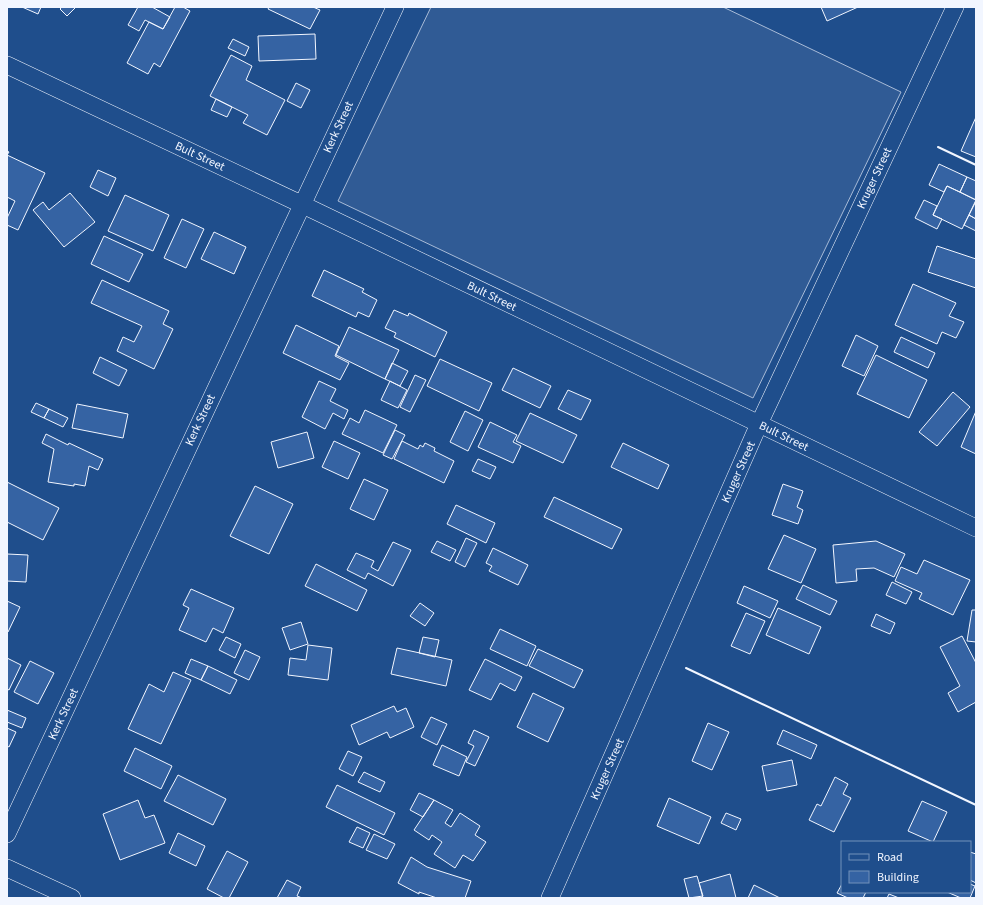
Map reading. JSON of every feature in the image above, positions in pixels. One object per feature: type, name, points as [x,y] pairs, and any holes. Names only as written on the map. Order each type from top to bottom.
[{"type":"street","name":"Kerk Street","points":[[7,834],[301,204],[395,7]]},
{"type":"street","name":"Kruger Street","points":[[550,898],[759,424],[955,7]]},
{"type":"street","name":"Bult Street","points":[[7,65],[301,204],[976,528]]},
{"type":"street","points":[[7,868],[72,898]]},
{"type":"shaded area","points":[[431,7],[723,7],[901,92],[753,398],[338,201]]},
{"type":"building","points":[[22,7],[41,7],[38,14]]},
{"type":"building","points":[[62,7],[76,7],[67,16],[60,9]]},
{"type":"building","points":[[138,7],[152,7],[170,17],[163,29],[145,20],[139,31],[128,25]]},
{"type":"building","points":[[175,7],[183,7],[190,11],[160,67],[154,63],[148,74],[127,63],[149,22],[163,29]]},
{"type":"building","points":[[269,7],[313,7],[320,10],[310,29],[268,9]]},
{"type":"building","points":[[821,7],[858,7],[827,21]]},
{"type":"building","points":[[315,34],[316,59],[259,61],[258,36]]},
{"type":"building","points":[[233,39],[249,47],[245,56],[228,48]]},
{"type":"building","points":[[231,55],[252,66],[246,80],[285,100],[267,135],[243,123],[248,115],[210,96]]},
{"type":"building","points":[[296,83],[310,90],[301,108],[287,101]]},
{"type":"building","points":[[216,99],[232,107],[227,117],[211,110]]},
{"type":"building","points":[[976,117],[976,157],[961,151]]},
{"type":"building","points":[[7,155],[45,173],[18,230],[7,225],[7,218],[15,201],[7,197]]},
{"type":"building","points":[[939,164],[967,177],[960,192],[947,186],[944,192],[929,185]]},
{"type":"building","points":[[98,170],[116,178],[108,196],[90,187]]},
{"type":"building","points":[[967,177],[976,181],[976,200],[960,192]]},
{"type":"building","points":[[947,186],[976,200],[962,229],[933,215]]},
{"type":"building","points":[[70,193],[95,222],[64,247],[33,210],[43,202],[49,210]]},
{"type":"building","points":[[125,195],[169,215],[153,251],[108,231]]},
{"type":"building","points":[[924,200],[937,206],[933,215],[942,219],[937,229],[915,218]]},
{"type":"building","points":[[976,201],[976,219],[969,215]]},
{"type":"building","points":[[969,215],[976,219],[976,231],[964,225]]},
{"type":"building","points":[[182,219],[204,229],[186,268],[164,258]]},
{"type":"building","points":[[214,232],[246,247],[234,274],[201,259]]},
{"type":"building","points":[[104,236],[143,254],[129,282],[91,264]]},
{"type":"building","points":[[937,246],[976,259],[976,288],[928,272]]},
{"type":"building","points":[[324,270],[364,289],[362,292],[377,300],[369,317],[358,312],[356,317],[312,296]]},
{"type":"building","points":[[102,280],[169,311],[163,324],[173,329],[154,369],[117,351],[123,337],[134,342],[142,326],[91,303]]},
{"type":"building","points":[[913,284],[956,303],[949,316],[964,322],[956,338],[942,332],[937,344],[895,325]]},
{"type":"building","points":[[394,310],[408,316],[409,313],[447,332],[435,357],[394,337],[396,333],[385,328]]},
{"type":"building","points":[[296,325],[339,346],[335,356],[349,363],[340,380],[283,353]]},
{"type":"building","points":[[349,327],[399,350],[385,379],[336,355]]},
{"type":"building","points":[[856,335],[878,346],[864,376],[842,366]]},
{"type":"building","points":[[901,337],[935,353],[928,368],[894,352]]},
{"type":"building","points":[[876,355],[927,380],[909,418],[857,394]]},
{"type":"building","points":[[100,357],[127,370],[119,386],[93,373]]},
{"type":"building","points":[[440,359],[492,383],[479,411],[427,386]]},
{"type":"building","points":[[392,363],[408,371],[400,386],[385,379]]},
{"type":"building","points":[[513,368],[551,386],[540,408],[502,390]]},
{"type":"building","points":[[415,375],[426,380],[410,412],[400,407]]},
{"type":"building","points":[[319,381],[336,389],[330,401],[348,410],[344,419],[333,413],[325,429],[302,417]]},
{"type":"building","points":[[390,381],[407,390],[398,408],[381,400]]},
{"type":"building","points":[[568,390],[591,400],[581,420],[558,409]]},
{"type":"building","points":[[953,392],[970,407],[937,446],[919,432]]},
{"type":"building","points":[[36,403],[49,409],[44,418],[31,412]]},
{"type":"building","points":[[77,404],[128,414],[123,438],[72,428]]},
{"type":"building","points":[[49,409],[68,418],[63,427],[44,418]]},
{"type":"building","points":[[365,410],[397,425],[383,453],[342,434],[350,418],[359,423]]},
{"type":"building","points":[[465,411],[483,420],[468,451],[450,442]]},
{"type":"building","points":[[976,411],[976,454],[961,447]]},
{"type":"building","points":[[530,413],[577,435],[563,463],[516,441]]},
{"type":"building","points":[[490,422],[517,435],[513,442],[521,446],[513,463],[478,447]]},
{"type":"building","points":[[395,430],[405,435],[392,459],[383,455]]},
{"type":"building","points":[[307,432],[314,458],[278,468],[271,442]]},
{"type":"building","points":[[46,434],[68,445],[69,443],[103,459],[98,470],[89,466],[85,486],[48,482],[54,449],[42,443]]},
{"type":"building","points":[[334,441],[360,453],[348,479],[322,467]]},
{"type":"building","points":[[402,441],[418,449],[420,445],[423,447],[425,443],[435,448],[434,451],[454,461],[444,483],[394,459]]},
{"type":"building","points":[[623,443],[669,465],[658,489],[611,467]]},
{"type":"building","points":[[478,459],[496,467],[490,479],[472,471]]},
{"type":"building","points":[[364,479],[388,490],[374,520],[350,509]]},
{"type":"building","points":[[7,482],[59,508],[43,540],[7,522]]},
{"type":"building","points":[[783,484],[803,491],[797,507],[803,510],[798,524],[772,515]]},
{"type":"building","points":[[255,486],[293,504],[269,554],[230,536]]},
{"type":"building","points":[[554,497],[622,529],[612,549],[544,517]]},
{"type":"building","points":[[456,505],[495,523],[486,543],[447,524]]},
{"type":"building","points":[[784,535],[816,549],[801,583],[768,569]]},
{"type":"building","points":[[466,538],[477,543],[465,567],[455,562]]},
{"type":"building","points":[[437,541],[456,550],[450,561],[431,552]]},
{"type":"building","points":[[876,541],[905,554],[894,577],[874,568],[856,569],[857,581],[836,583],[833,545]]},
{"type":"building","points":[[393,542],[411,550],[393,586],[368,573],[365,579],[347,570],[356,553],[374,561],[371,567],[378,571]]},
{"type":"building","points":[[493,548],[528,565],[518,585],[489,571],[492,566],[486,563]]},
{"type":"building","points":[[7,554],[28,555],[26,582],[7,581]]},
{"type":"building","points":[[924,560],[970,580],[953,615],[919,599],[922,593],[895,581],[901,567],[917,574]]},
{"type":"building","points":[[316,564],[367,590],[357,611],[305,586]]},
{"type":"building","points":[[892,582],[912,592],[906,604],[886,595]]},
{"type":"building","points":[[803,585],[837,601],[830,615],[796,599]]},
{"type":"building","points":[[744,586],[778,601],[770,618],[737,603]]},
{"type":"building","points":[[191,589],[234,608],[223,633],[213,628],[206,642],[179,630],[189,608],[183,605]]},
{"type":"building","points":[[7,601],[20,607],[8,632],[7,632]]},
{"type":"building","points":[[420,603],[434,613],[425,626],[410,616]]},
{"type":"building","points":[[778,608],[821,627],[809,654],[766,635]]},
{"type":"building","points":[[972,610],[976,610],[976,642],[967,641]]},
{"type":"building","points":[[746,613],[765,621],[750,654],[731,646]]},
{"type":"building","points":[[876,614],[895,623],[890,634],[871,626]]},
{"type":"building","points":[[301,622],[308,644],[290,650],[282,628]]},
{"type":"building","points":[[500,629],[536,646],[527,666],[490,649]]},
{"type":"building","points":[[962,636],[976,663],[976,702],[958,712],[948,693],[960,686],[940,647]]},
{"type":"building","points":[[226,637],[241,644],[235,658],[219,650]]},
{"type":"building","points":[[423,637],[439,640],[435,657],[419,653]]},
{"type":"building","points":[[308,645],[332,648],[328,680],[288,675],[290,658],[306,660]]},
{"type":"building","points":[[397,648],[452,660],[446,686],[391,674]]},
{"type":"building","points":[[538,649],[583,670],[574,688],[529,666]]},
{"type":"building","points":[[245,650],[260,657],[249,680],[234,673]]},
{"type":"building","points":[[7,658],[21,665],[9,690],[7,689]]},
{"type":"building","points":[[191,659],[208,666],[201,680],[185,673]]},
{"type":"building","points":[[485,659],[522,677],[515,691],[500,683],[491,700],[469,690]]},
{"type":"building","points":[[30,661],[54,673],[38,704],[14,692]]},
{"type":"building","points":[[208,666],[237,680],[230,694],[201,680]]},
{"type":"building","points":[[173,672],[191,680],[161,744],[128,729],[149,684],[164,692]]},
{"type":"building","points":[[533,693],[564,708],[548,742],[517,727]]},
{"type":"building","points":[[394,706],[397,712],[406,708],[414,727],[390,738],[387,732],[359,745],[351,725]]},
{"type":"building","points":[[7,710],[26,718],[22,728],[7,722]]},
{"type":"building","points":[[431,717],[447,724],[437,745],[421,737]]},
{"type":"building","points":[[708,723],[729,732],[712,770],[692,761]]},
{"type":"building","points":[[7,728],[16,732],[9,747],[7,746]]},
{"type":"building","points":[[474,730],[489,737],[475,766],[466,762],[474,746],[468,743]]},
{"type":"building","points":[[783,730],[817,745],[811,759],[777,744]]},
{"type":"building","points":[[442,745],[467,757],[459,776],[433,765]]},
{"type":"building","points":[[135,748],[172,766],[161,789],[124,771]]},
{"type":"building","points":[[348,751],[362,757],[353,776],[339,769]]},
{"type":"building","points":[[792,760],[797,785],[767,791],[762,766]]},
{"type":"building","points":[[364,772],[385,782],[380,792],[358,782]]},
{"type":"building","points":[[178,775],[226,799],[213,825],[164,801]]},
{"type":"building","points":[[835,777],[848,784],[843,794],[851,798],[834,832],[809,820],[817,804],[821,806]]},
{"type":"building","points":[[337,785],[395,813],[384,835],[326,807]]},
{"type":"building","points":[[419,793],[434,800],[423,817],[410,810]]},
{"type":"building","points":[[669,798],[711,817],[699,844],[657,826]]},
{"type":"building","points":[[138,800],[145,818],[154,815],[165,843],[120,860],[103,814]]},
{"type":"building","points":[[434,800],[453,810],[445,823],[451,827],[460,813],[480,826],[475,835],[486,842],[473,861],[463,855],[455,868],[434,854],[442,842],[432,835],[429,840],[414,830]]},
{"type":"building","points":[[922,801],[947,812],[933,841],[908,831]]},
{"type":"building","points":[[726,813],[741,819],[736,830],[721,823]]},
{"type":"building","points":[[357,827],[370,833],[363,848],[349,842]]},
{"type":"building","points":[[178,833],[205,846],[196,866],[169,853]]},
{"type":"building","points":[[374,834],[395,844],[387,859],[366,850]]},
{"type":"building","points":[[227,851],[248,862],[229,898],[224,898],[207,889]]},
{"type":"building","points":[[971,852],[976,854],[976,883],[971,880]]},
{"type":"building","points":[[411,857],[427,867],[471,881],[465,898],[437,898],[419,892],[419,894],[398,883]]},
{"type":"building","points":[[730,874],[736,898],[703,898],[699,883]]},
{"type":"building","points":[[697,876],[703,896],[689,898],[684,879]]},
{"type":"building","points":[[287,880],[301,887],[297,896],[302,898],[277,898]]},
{"type":"building","points":[[971,884],[975,886],[970,898],[961,898],[949,893],[971,893]]},
{"type":"building","points":[[754,885],[780,898],[748,898]]},
{"type":"building","points":[[841,886],[841,893],[866,893],[863,898],[848,898],[837,893]]},
{"type":"building","points":[[889,894],[899,898],[887,898]]},
{"type":"wall","points":[[938,147],[976,165]]},
{"type":"wall","points":[[686,668],[976,805]]}]
